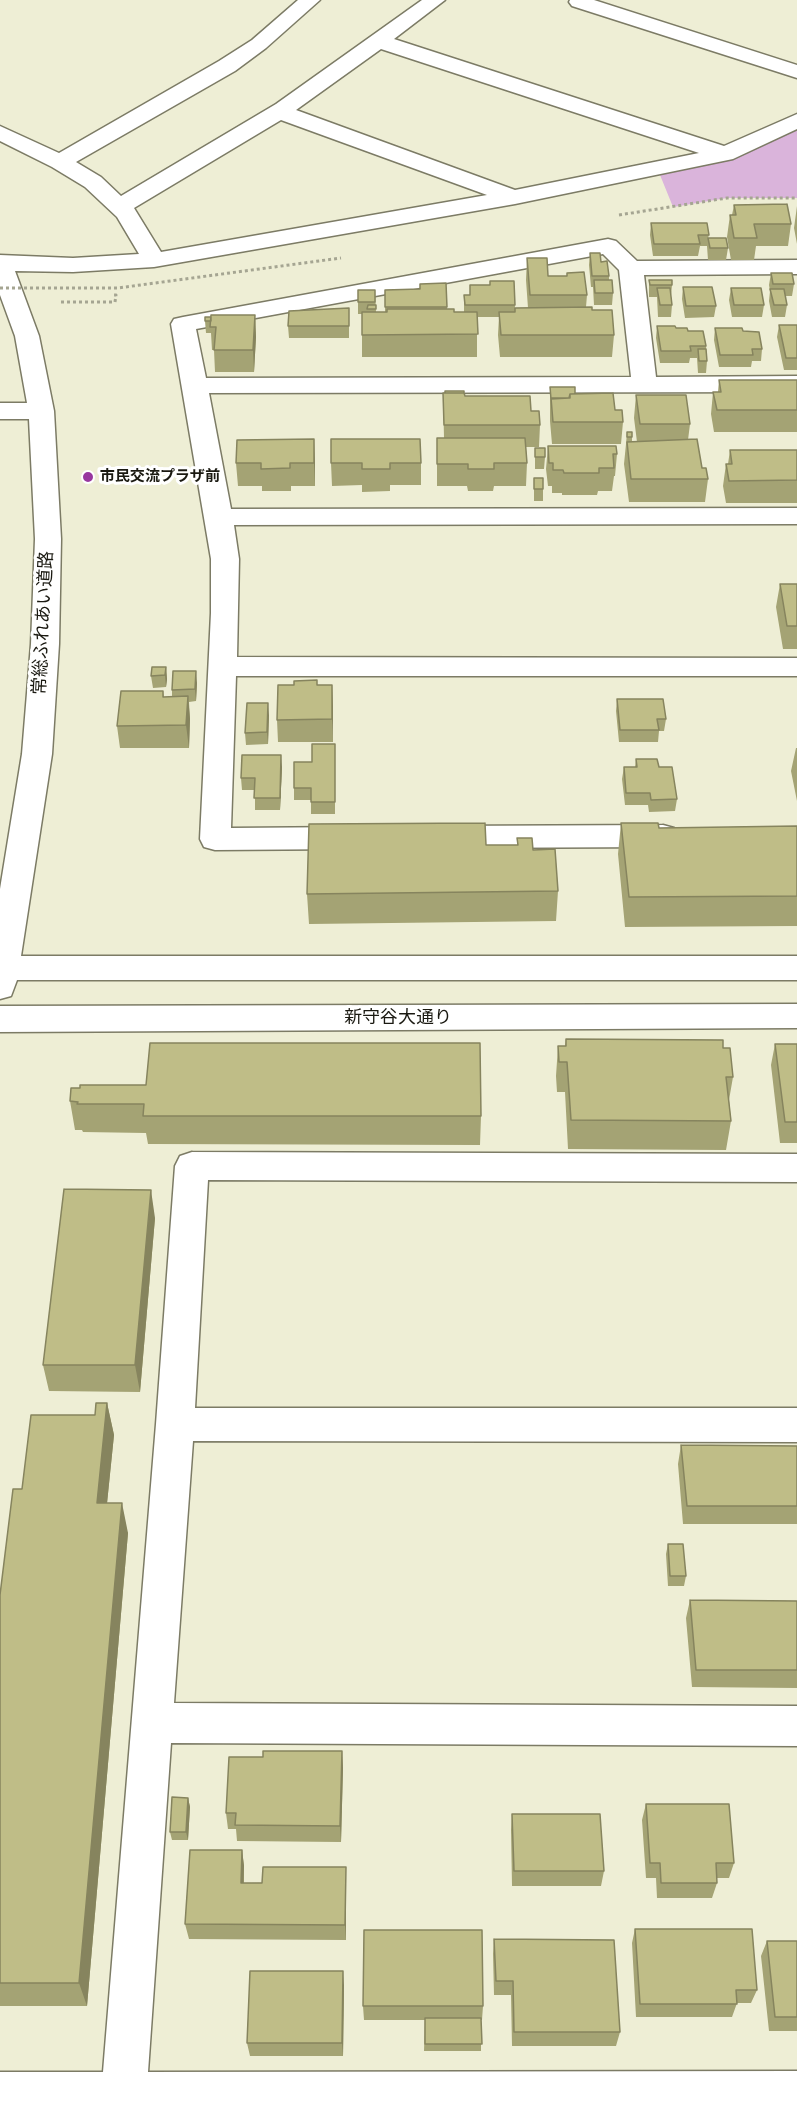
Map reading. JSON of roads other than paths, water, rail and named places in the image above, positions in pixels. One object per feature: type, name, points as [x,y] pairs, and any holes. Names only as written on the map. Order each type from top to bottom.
[{"type":"street","points":[[60,162],[227,66],[259,44],[310,0]]},
{"type":"street","points":[[119,207],[280,112],[435,0]]},
{"type":"street","points":[[579,2],[797,72]]},
{"type":"street","points":[[379,40],[725,154]]},
{"type":"street","points":[[280,112],[515,197]]},
{"type":"street","points":[[0,270],[154,260],[515,197],[658,170],[725,154],[797,121]]},
{"type":"street","points":[[0,133],[60,162],[93,182],[126,213],[154,260]]},
{"type":"street","points":[[381,838],[215,839],[223,666],[225,559],[183,324],[608,246],[631,268],[644,385]]},
{"type":"street","points":[[631,268],[797,267]]},
{"type":"street","name":"常総ふれあい道路","points":[[0,270],[27,336],[41,411],[48,539],[45,655],[36,754],[1,974]]},
{"type":"street","points":[[195,386],[797,384]]},
{"type":"street","points":[[0,411],[41,411]]},
{"type":"street","points":[[219,517],[797,516]]},
{"type":"street","points":[[223,666],[797,667]]},
{"type":"street","points":[[417,837],[690,836]]},
{"type":"street","points":[[1,974],[797,968]]},
{"type":"street","name":"新守谷大通り","points":[[0,1019],[797,1016]]},
{"type":"street","points":[[123,2099],[175,1424],[192,1166],[797,1168]]},
{"type":"street","points":[[175,1424],[797,1425]]},
{"type":"street","points":[[152,1723],[797,1726]]},
{"type":"street","points":[[0,2095],[123,2099],[797,2094]]},
{"type":"place","name":"市民交流プラザ前","points":[[88,477]]}]
